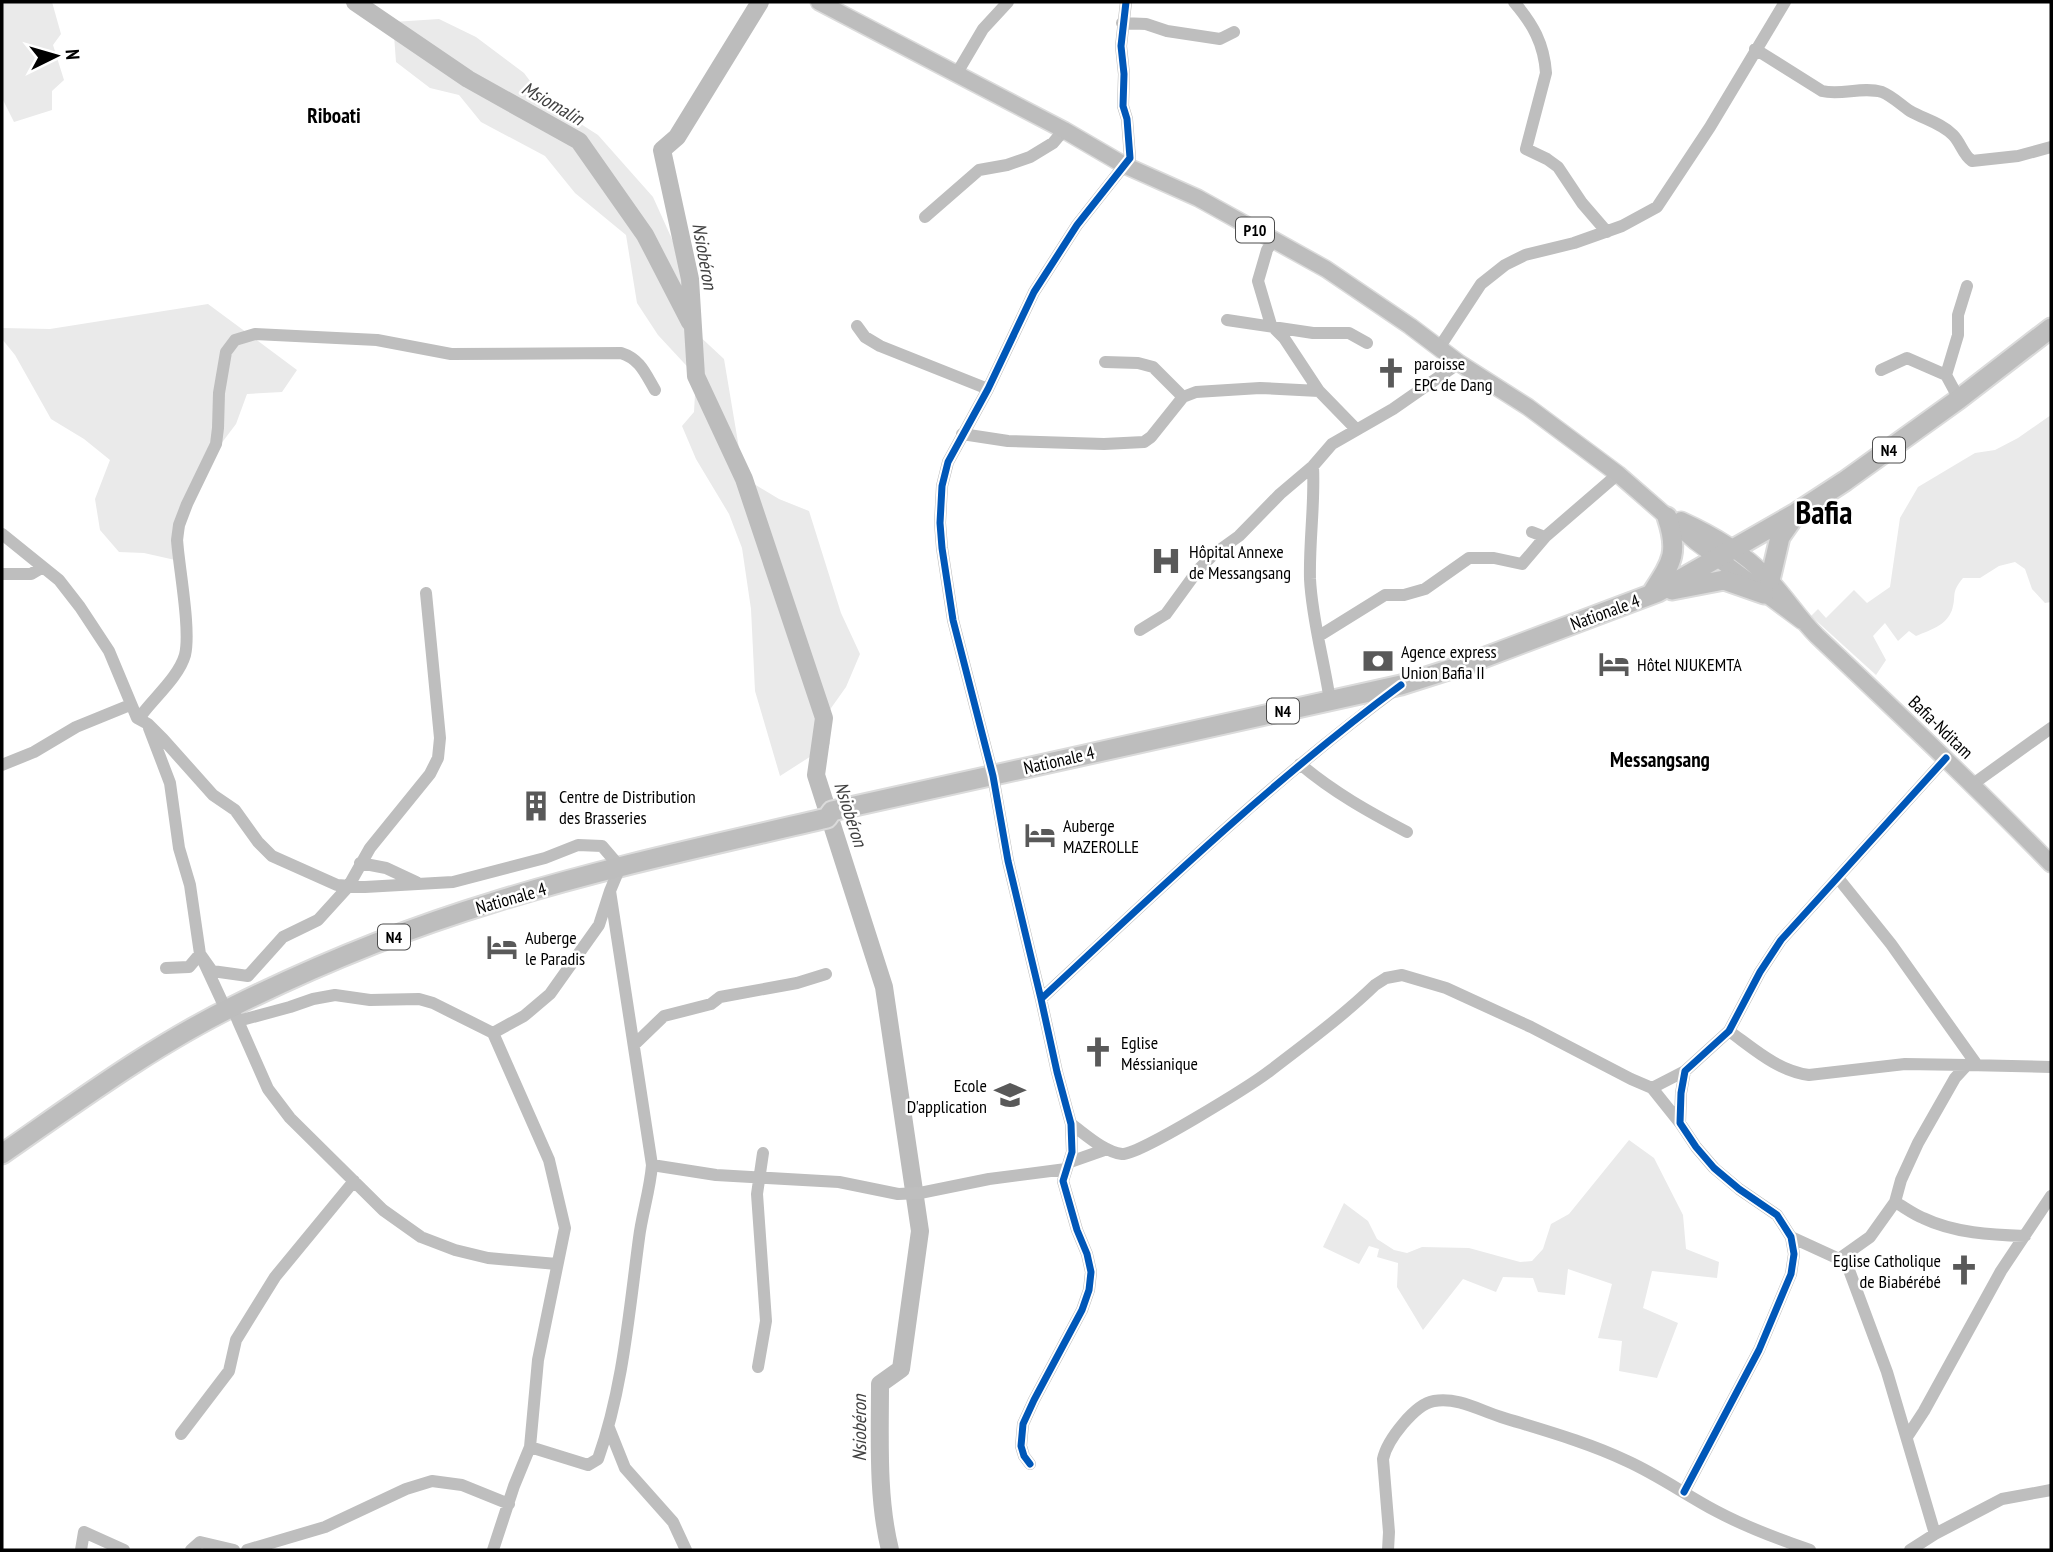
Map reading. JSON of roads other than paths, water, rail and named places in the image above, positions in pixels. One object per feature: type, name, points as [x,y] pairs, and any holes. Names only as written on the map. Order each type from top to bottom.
[{"type":"highway","name":"Nationale 4","points":[[2,1154],[127,1067],[355,952],[421,926],[495,901],[830,814],[1401,685],[1467,664],[1654,594],[1796,513],[1959,399],[2051,328]]},
{"type":"highway","points":[[1654,594],[1674,548],[1664,513]]},
{"type":"highway","points":[[1654,594],[1724,580],[1767,587],[1780,537],[1796,513]]},
{"type":"main road","name":"P10","points":[[819,2],[1064,130],[1124,165],[1198,198],[1326,269],[1459,363],[1528,407],[1618,474],[1664,513],[1727,554]]},
{"type":"main road","name":"Bafia-Nditam","points":[[1727,554],[1767,587],[1946,758],[2051,864]]},
{"type":"street","points":[[957,73],[983,29],[1009,2]]},
{"type":"street","points":[[1030,1464],[1021,1446],[1023,1424],[1082,1310],[1089,1290],[1090,1264],[1063,1181],[1072,1153],[1071,1124],[1008,861],[993,776],[953,620],[942,548],[942,486],[948,462],[988,389],[1034,292],[1057,254],[1130,158],[1127,119],[1123,106],[1122,23],[1126,2]]},
{"type":"street","points":[[1514,2],[1538,36],[1544,51],[1546,73],[1527,149],[1558,167],[1582,203],[1607,232]]},
{"type":"street","points":[[1439,348],[1481,284],[1505,265],[1525,255],[1607,232],[1641,218],[1662,201],[1785,2]]},
{"type":"street","points":[[1122,23],[1146,24],[1167,31],[1220,39],[1234,32]]},
{"type":"street","points":[[1755,49],[1822,91],[1831,93],[1868,90],[1885,93],[1907,109],[1947,129],[1956,137],[1972,162],[2018,156],[2051,147]]},
{"type":"street","points":[[925,217],[979,170],[1030,157],[1053,143],[1064,130]]},
{"type":"street","points":[[1273,240],[1258,281],[1271,326],[1284,338],[1318,391],[1356,429]]},
{"type":"street","points":[[1946,375],[1958,335],[1958,315],[1967,286]]},
{"type":"street","points":[[1227,320],[1313,333],[1349,333],[1367,343]]},
{"type":"street","points":[[858,326],[865,337],[880,346],[988,389]]},
{"type":"street","points":[[557,1264],[488,1258],[422,1237],[383,1210],[290,1118],[268,1089],[200,954],[190,885],[179,848],[170,783],[142,721],[143,713],[178,669],[184,656],[187,638],[177,540],[179,525],[216,444],[219,393],[226,352],[235,340],[254,334],[377,340],[451,354],[621,353],[640,363],[655,390]]},
{"type":"street","points":[[1881,370],[1907,358],[1946,375],[1959,399]]},
{"type":"street","points":[[1105,362],[1153,366],[1183,397]]},
{"type":"street","points":[[1140,630],[1166,614],[1198,570],[1214,554],[1239,536],[1280,494],[1313,466],[1332,444],[1400,404],[1459,363]]},
{"type":"street","points":[[962,434],[1009,441],[1104,444],[1144,442],[1152,437],[1183,397],[1196,392],[1259,388],[1318,391]]},
{"type":"street","points":[[1313,466],[1314,516],[1310,579],[1330,701]]},
{"type":"street","points":[[1319,636],[1385,596],[1404,595],[1425,589],[1469,558],[1494,558],[1522,564],[1545,537],[1618,474]]},
{"type":"street","points":[[1532,532],[1545,537]]},
{"type":"street","points":[[2,534],[43,566],[68,591],[109,651],[130,705],[142,721],[202,784],[234,810],[272,856],[317,877],[348,887],[453,882],[545,858],[578,845],[602,846],[620,867],[599,925],[550,994],[524,1016],[493,1033]]},
{"type":"street","points":[[2,574],[31,574],[43,566]]},
{"type":"street","points":[[200,954],[212,971],[248,976],[283,937],[318,920],[348,887],[370,848],[430,774],[438,758],[439,727],[426,593]]},
{"type":"street","points":[[1041,999],[1204,848],[1300,764],[1401,685]]},
{"type":"street","points":[[2,765],[34,752],[76,727],[130,705]]},
{"type":"street","points":[[1973,784],[2051,728]]},
{"type":"street","points":[[1652,1088],[1685,1072],[1729,1031],[1760,972],[1781,940],[1946,758]]},
{"type":"street","points":[[1300,764],[1353,803],[1407,832]]},
{"type":"street","points":[[360,863],[386,868],[417,882]]},
{"type":"street","points":[[1838,878],[1891,944],[1972,1065]]},
{"type":"street","points":[[530,1447],[588,1465],[598,1459],[609,1428],[653,1165],[610,891]]},
{"type":"street","points":[[166,968],[189,967],[200,954]]},
{"type":"street","points":[[635,1044],[664,1016],[711,1004],[720,997],[797,983],[826,974]]},
{"type":"street","points":[[1071,1124],[1107,1149],[1122,1154],[1154,1143],[1271,1070],[1375,985],[1386,978],[1402,975],[1446,988],[1652,1088],[1714,1168],[1777,1215],[1791,1237],[1794,1254],[1791,1274],[1759,1350],[1684,1492]]},
{"type":"street","points":[[232,1013],[290,1007],[313,999],[344,995],[370,1000],[419,999],[433,1003],[493,1033],[549,1160],[565,1228],[538,1360],[530,1447],[493,1550]]},
{"type":"street","points":[[1729,1031],[1780,1067],[1810,1075],[1905,1064],[2051,1067]]},
{"type":"street","points":[[1839,1259],[1870,1237],[1895,1202],[1901,1180],[1918,1143],[1955,1078],[1972,1065]]},
{"type":"street","points":[[1680,1123],[1685,1072]]},
{"type":"street","points":[[653,1165],[716,1175],[839,1182],[898,1194],[920,1193],[1068,1165],[1107,1149]]},
{"type":"street","points":[[758,1367],[766,1321],[757,1194],[763,1153]]},
{"type":"street","points":[[181,1434],[229,1371],[236,1340],[275,1277],[354,1181]]},
{"type":"street","points":[[1907,1437],[1924,1411],[1995,1280],[2051,1196]]},
{"type":"street","points":[[1895,1202],[1924,1219],[1947,1227],[1979,1233],[2025,1236]]},
{"type":"street","points":[[1791,1237],[1839,1259],[1849,1270],[1887,1371],[1935,1534]]},
{"type":"street","points":[[1388,1550],[1389,1532],[1382,1459],[1384,1451],[1409,1418],[1433,1401],[1469,1405],[1629,1461],[1744,1525],[1810,1550]]},
{"type":"street","points":[[609,1428],[625,1468],[673,1522],[686,1550]]},
{"type":"street","points":[[247,1550],[325,1527],[406,1489],[432,1481],[462,1485],[509,1504]]},
{"type":"street","points":[[1910,1550],[2001,1499],[2051,1490]]},
{"type":"street","points":[[81,1550],[84,1532],[124,1550]]},
{"type":"street","points":[[191,1550],[200,1542],[234,1550]]},
{"type":"waterway","name":"Msiomalin","points":[[355,2],[468,79],[579,141],[645,235],[690,322]]},
{"type":"waterway","name":"Nsiobéron","points":[[760,2],[677,137],[662,150],[690,279],[696,376],[744,479],[824,718],[816,775],[884,987],[920,1231],[901,1369],[880,1384],[881,1489],[890,1550]]},
{"type":"place","name":"paroisse EPC de Dang","points":[[1391,373]]},
{"type":"place","name":"Hôpital Annexe de Messangsang","points":[[1166,561]]},
{"type":"place","name":"Agence express Union Bafia II","points":[[1378,661]]},
{"type":"place","name":"Hôtel NJUKEMTA","points":[[1614,664]]},
{"type":"place","name":"Centre de Distribution des Brasseries","points":[[536,806]]},
{"type":"place","name":"Auberge MAZEROLLE","points":[[1040,835]]},
{"type":"place","name":"Auberge le Paradis","points":[[502,947]]},
{"type":"place","name":"Eglise Méssianique","points":[[1098,1052]]},
{"type":"place","name":"Ecole D'application","points":[[1010,1095]]},
{"type":"place","name":"Eglise Catholique de Biabérébé","points":[[1964,1270]]},
{"type":"district","name":"Riboati","points":[[334,115]]},
{"type":"district","name":"Bafia","points":[[1824,512]]},
{"type":"district","name":"Messangsang","points":[[1660,759]]}]
